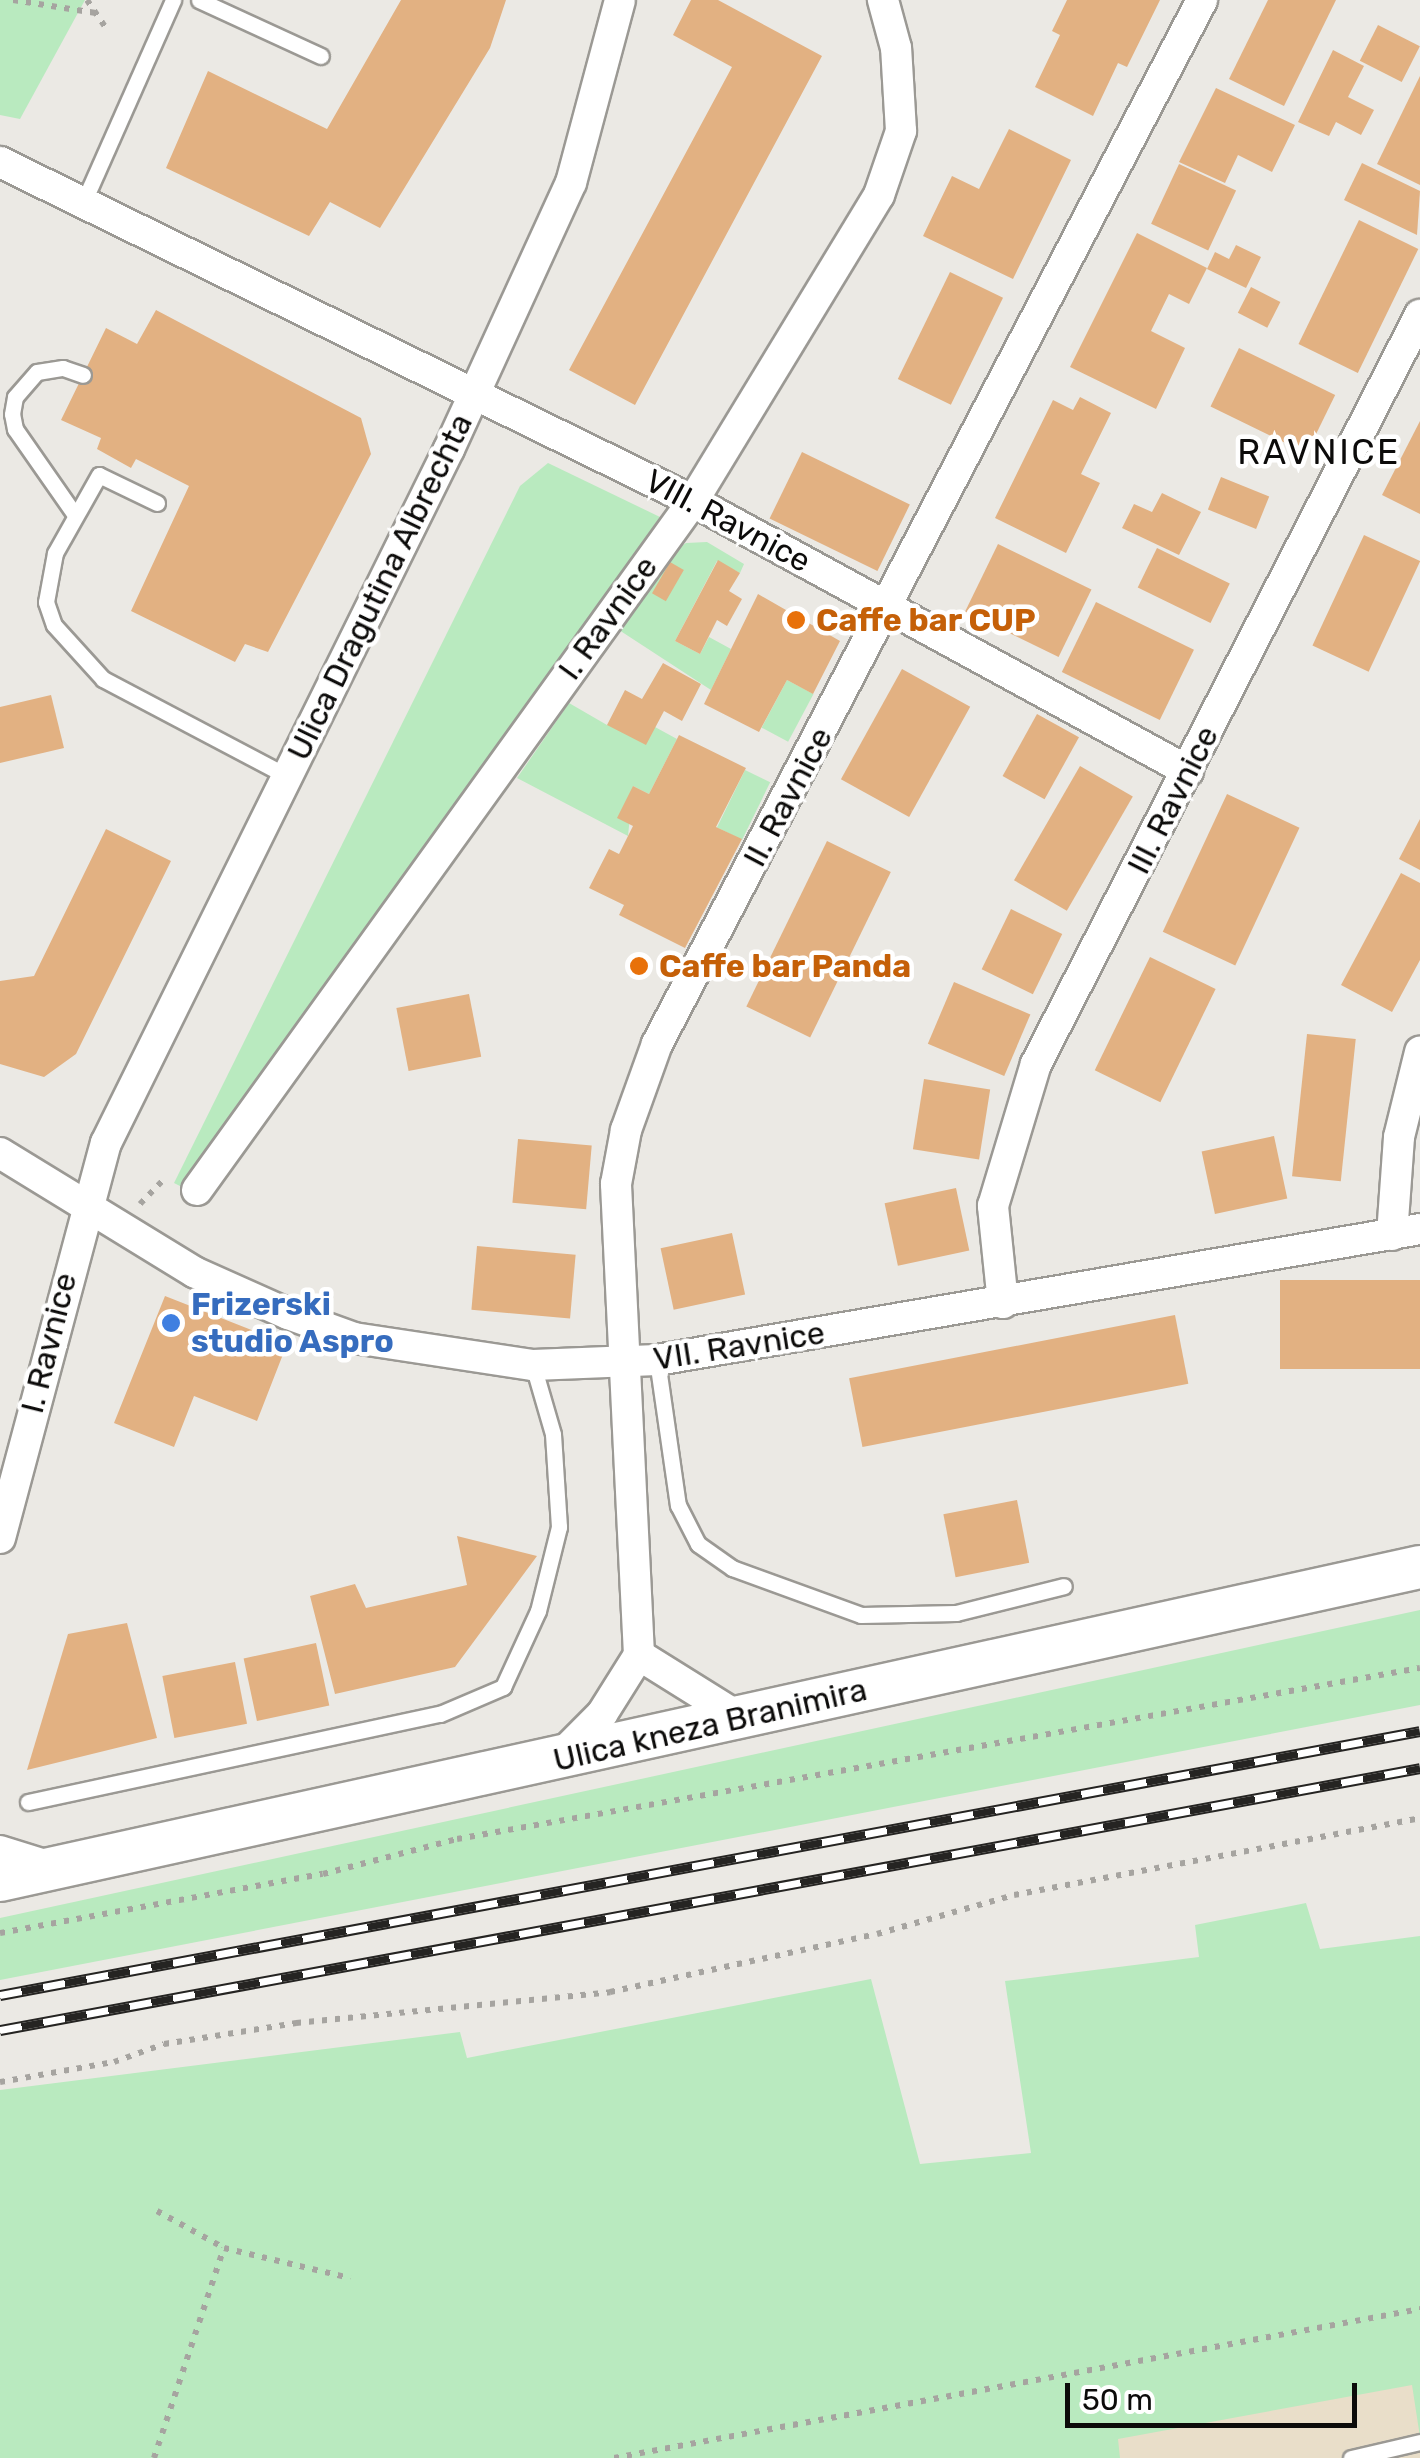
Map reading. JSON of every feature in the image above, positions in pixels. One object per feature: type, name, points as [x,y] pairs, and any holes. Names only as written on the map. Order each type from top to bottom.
[{"type":"main road","name":"Ulica kneza Branimira","points":[[0,1880],[1420,1567]]},
{"type":"street","points":[[476,393],[571,183],[620,0]]},
{"type":"street","name":"I. Ravnice","points":[[197,1190],[694,502],[892,165],[901,131],[901,92],[883,0]]},
{"type":"street","name":"II. Ravnice","points":[[639,1655],[616,1184],[626,1130],[657,1044],[889,607],[1202,0]]},
{"type":"street","name":"Ulica Dragutina Albrechta","points":[[0,162],[476,393],[106,1143],[84,1205]]},
{"type":"street","name":"III. Ravnice","points":[[1002,1303],[993,1206],[1002,1161],[1036,1064],[1420,315]]},
{"type":"street","name":"VIII. Ravnice","points":[[476,393],[694,502],[1188,771]]},
{"type":"street","points":[[1406,1232],[1399,1137],[1420,1052]]},
{"type":"street","name":"VII. Ravnice","points":[[0,1153],[194,1272],[321,1326],[354,1338],[532,1365],[657,1360],[1406,1232]]},
{"type":"street","name":"I. Ravnice","points":[[0,1538],[84,1205]]},
{"type":"street","points":[[554,1760],[602,1714],[639,1655],[740,1718]]},
{"type":"street","points":[[0,1850],[58,1869]]},
{"type":"lane","points":[[84,201],[174,0]]},
{"type":"lane","points":[[198,0],[321,56]]},
{"type":"lane","points":[[76,515],[15,429],[12,414],[15,397],[37,372],[63,368],[83,375]]},
{"type":"lane","points":[[157,503],[99,476],[55,553],[46,602],[75,656],[102,679],[287,776]]},
{"type":"lane","points":[[657,1360],[678,1505],[698,1544],[732,1568],[861,1615],[956,1613],[1064,1586]]},
{"type":"lane","points":[[28,1802],[440,1714],[504,1687],[538,1611],[558,1527],[554,1434],[532,1365]]},
{"type":"lane","points":[[1351,2458],[1420,2442]]},
{"type":"path","points":[[13,0],[96,13]]},
{"type":"path","points":[[87,0],[106,28]]},
{"type":"path","points":[[0,1933],[322,1874],[457,1839],[1420,1668]]},
{"type":"path","points":[[0,2082],[114,2062],[164,2044],[277,2026],[610,1992],[876,1934],[1014,1895],[1420,1818]]},
{"type":"path","points":[[157,2210],[224,2248],[350,2278]]},
{"type":"path","points":[[154,2458],[224,2248]]},
{"type":"path","points":[[614,2458],[1420,2310]]},
{"type":"shaded area","points":[[1420,2377],[1420,2458],[965,2458]]},
{"type":"green space","points":[[0,0],[85,0],[20,119],[0,115]]},
{"type":"green space","points":[[548,463],[660,517],[184,1188],[174,1183],[520,486]]},
{"type":"green space","points":[[707,542],[744,564],[740,573],[717,561],[675,641],[700,654],[709,637],[731,649],[711,690],[619,630],[674,551],[686,543]]},
{"type":"green space","points":[[787,680],[813,694],[788,742],[762,728]]},
{"type":"green space","points":[[569,703],[607,725],[655,727],[677,739],[649,794],[633,786],[628,836],[517,778]]},
{"type":"green space","points":[[745,770],[770,782],[742,840],[717,828]]},
{"type":"green space","points":[[1420,1610],[1420,1705],[0,1980],[0,1918]]},
{"type":"green space","points":[[1306,1903],[1320,1949],[1420,1936],[1420,2437],[1412,2385],[1118,2439],[1120,2458],[0,2458],[0,2090],[460,2032],[467,2058],[871,1979],[920,2164],[1031,2153],[1005,1981],[1199,1957],[1195,1925]]},
{"type":"building","points":[[401,0],[506,0],[490,48],[380,228],[330,202],[309,236],[166,168],[208,71],[327,129]]},
{"type":"building","points":[[691,0],[718,0],[822,56],[635,405],[569,370],[732,67],[673,35]]},
{"type":"building","points":[[1067,0],[1160,0],[1127,67],[1118,63],[1093,116],[1035,87],[1060,35],[1052,31]]},
{"type":"building","points":[[1268,0],[1336,0],[1284,106],[1229,79]]},
{"type":"building","points":[[1378,25],[1420,46],[1402,82],[1360,61]]},
{"type":"building","points":[[1333,50],[1364,66],[1348,97],[1374,110],[1361,135],[1336,122],[1329,136],[1298,122]]},
{"type":"building","points":[[1420,76],[1420,185],[1377,164]]},
{"type":"building","points":[[1216,88],[1295,125],[1272,172],[1238,155],[1225,183],[1179,162]]},
{"type":"building","points":[[1009,129],[1071,160],[1013,279],[923,236],[952,176],[979,189]]},
{"type":"building","points":[[1362,163],[1420,191],[1417,235],[1344,200]]},
{"type":"building","points":[[1179,164],[1236,191],[1208,250],[1151,224]]},
{"type":"building","points":[[1359,220],[1418,249],[1358,373],[1299,344]]},
{"type":"building","points":[[1137,233],[1207,268],[1189,304],[1169,294],[1151,331],[1185,348],[1156,409],[1070,367]]},
{"type":"building","points":[[1236,245],[1261,257],[1246,288],[1207,269],[1215,252],[1229,259]]},
{"type":"building","points":[[950,272],[1003,298],[951,405],[898,379]]},
{"type":"building","points":[[1251,287],[1280,302],[1267,328],[1238,313]]},
{"type":"building","points":[[156,310],[361,418],[371,454],[268,652],[245,644],[235,662],[131,611],[189,486],[136,459],[131,468],[97,449],[101,438],[61,420],[106,328],[137,344]]},
{"type":"building","points":[[1239,348],[1335,395],[1307,453],[1211,406]]},
{"type":"building","points":[[1080,397],[1111,413],[1081,474],[1100,483],[1066,553],[995,518],[1053,400],[1073,410]]},
{"type":"building","points":[[1420,421],[1420,514],[1382,495]]},
{"type":"building","points":[[802,452],[910,505],[877,571],[770,519]]},
{"type":"building","points":[[1221,477],[1269,496],[1256,529],[1208,509]]},
{"type":"building","points":[[1162,493],[1201,512],[1179,555],[1122,528],[1134,504],[1152,512]]},
{"type":"building","points":[[1364,535],[1420,561],[1369,672],[1312,646]]},
{"type":"building","points":[[998,544],[1091,590],[1059,657],[965,611]]},
{"type":"building","points":[[1157,548],[1230,584],[1211,623],[1138,588]]},
{"type":"building","points":[[718,560],[740,573],[729,591],[742,599],[727,626],[717,620],[700,654],[675,641]]},
{"type":"building","points":[[670,562],[684,570],[666,601],[652,593]]},
{"type":"building","points":[[758,594],[840,641],[813,694],[787,680],[759,732],[704,704]]},
{"type":"building","points":[[1096,602],[1194,650],[1160,720],[1062,672]]},
{"type":"building","points":[[663,663],[701,684],[682,721],[664,711],[646,745],[607,725],[625,690],[642,699]]},
{"type":"building","points":[[902,669],[970,707],[909,817],[841,779]]},
{"type":"building","points":[[51,695],[64,748],[0,763],[0,707]]},
{"type":"building","points":[[1037,714],[1079,737],[1045,799],[1003,776]]},
{"type":"building","points":[[679,735],[746,768],[716,827],[742,839],[685,948],[619,915],[624,905],[589,888],[609,849],[619,854],[633,826],[617,818],[633,786],[649,794]]},
{"type":"building","points":[[1080,766],[1133,796],[1067,911],[1014,880]]},
{"type":"building","points":[[1227,794],[1300,828],[1235,966],[1163,932]]},
{"type":"building","points":[[1420,819],[1420,870],[1399,859]]},
{"type":"building","points":[[106,829],[171,861],[76,1054],[44,1077],[0,1064],[0,981],[34,976]]},
{"type":"building","points":[[827,841],[891,872],[810,1038],[746,1006]]},
{"type":"building","points":[[1401,873],[1420,883],[1420,960],[1392,1012],[1341,985]]},
{"type":"building","points":[[1011,909],[1062,934],[1033,994],[982,969]]},
{"type":"building","points":[[1150,957],[1216,989],[1160,1102],[1095,1070]]},
{"type":"building","points":[[954,982],[1030,1014],[1004,1076],[928,1044]]},
{"type":"building","points":[[469,994],[481,1057],[409,1071],[396,1008]]},
{"type":"building","points":[[1307,1034],[1356,1039],[1341,1181],[1292,1176]]},
{"type":"building","points":[[924,1079],[990,1089],[979,1160],[913,1149]]},
{"type":"building","points":[[1274,1136],[1287,1199],[1215,1214],[1202,1151]]},
{"type":"building","points":[[518,1139],[592,1145],[586,1209],[512,1203]]},
{"type":"building","points":[[956,1188],[969,1251],[898,1266],[885,1203]]},
{"type":"building","points":[[732,1233],[745,1295],[674,1310],[661,1248]]},
{"type":"building","points":[[477,1246],[576,1255],[570,1318],[471,1310]]},
{"type":"building","points":[[1280,1280],[1420,1280],[1420,1369],[1280,1369]]},
{"type":"building","points":[[165,1296],[287,1344],[257,1421],[194,1396],[174,1447],[114,1423]]},
{"type":"building","points":[[1175,1315],[1188,1384],[862,1447],[849,1378]]},
{"type":"building","points":[[1017,1500],[1029,1563],[956,1577],[943,1514]]},
{"type":"building","points":[[457,1536],[537,1556],[455,1667],[335,1694],[310,1596],[355,1584],[366,1608],[467,1585]]},
{"type":"building","points":[[127,1623],[157,1738],[27,1770],[68,1634]]},
{"type":"building","points":[[316,1643],[329,1706],[257,1721],[244,1658]]},
{"type":"building","points":[[235,1662],[247,1724],[174,1738],[162,1676]]},
{"type":"railway","points":[[0,1995],[1420,1731]]},
{"type":"railway","points":[[0,2030],[1420,1768]]},
{"type":"place","name":"Caffe bar CUP","points":[[796,620]]},
{"type":"place","name":"Caffe bar Panda","points":[[639,966]]},
{"type":"place","name":"Frizerski studio Aspro","points":[[171,1323]]},
{"type":"district","name":"RAVNICE","points":[[1319,452]]}]
